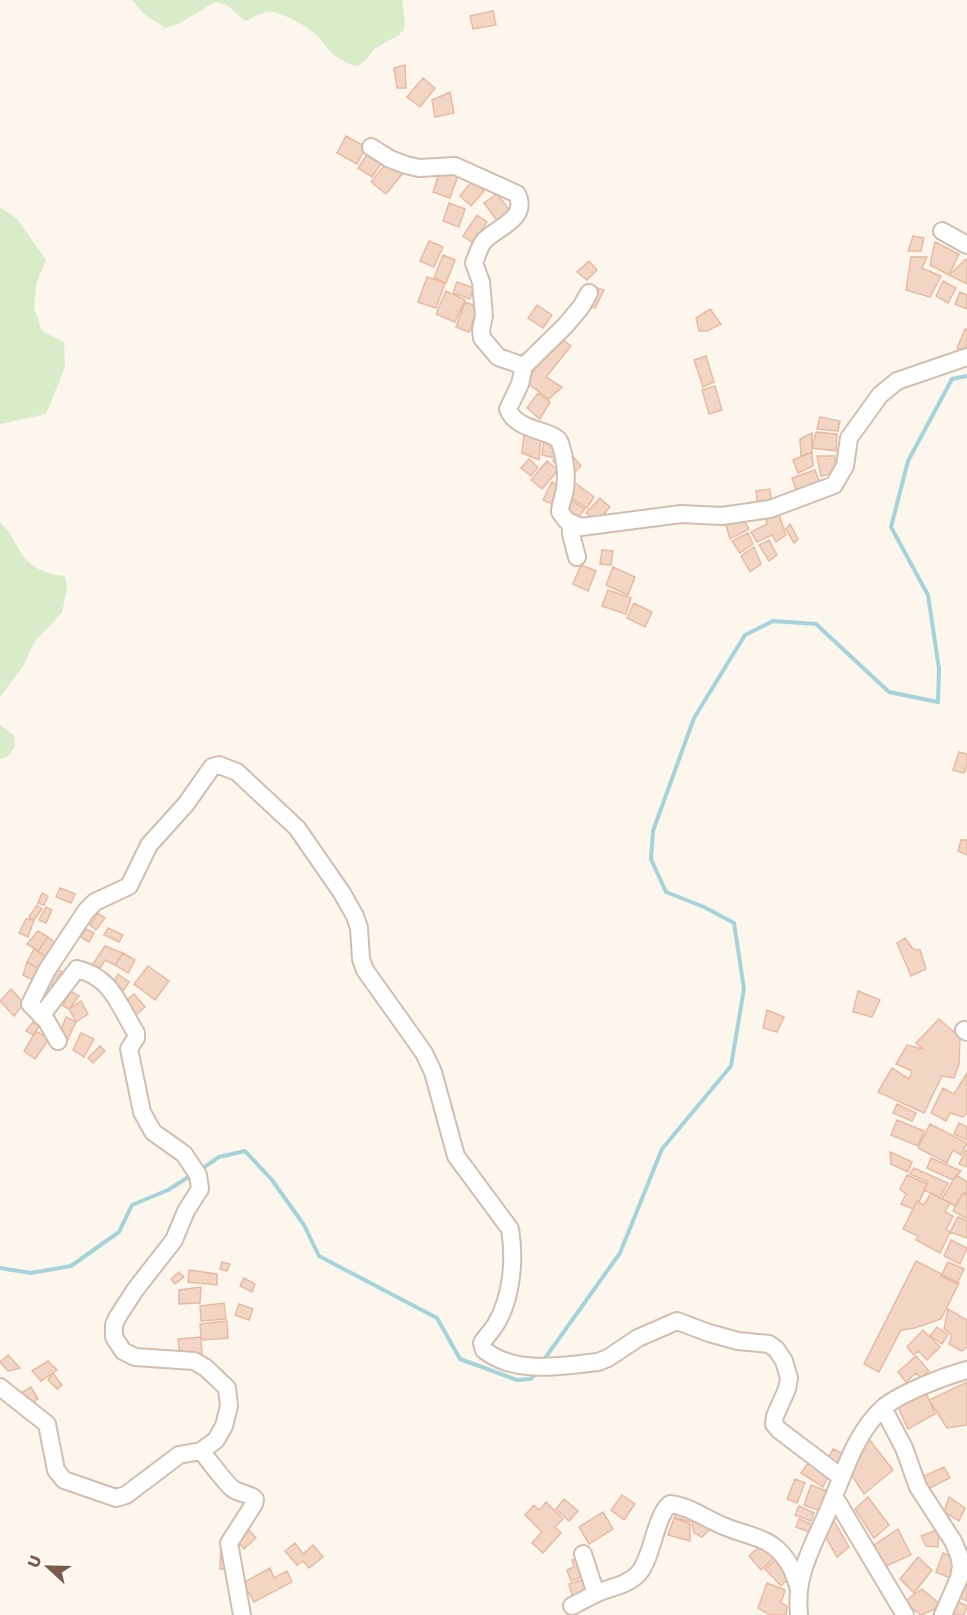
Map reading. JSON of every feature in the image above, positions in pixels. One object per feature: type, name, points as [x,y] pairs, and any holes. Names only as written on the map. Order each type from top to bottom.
[{"type":"street","points":[[371,147],[390,159],[419,168],[455,166],[517,194],[520,203],[517,215],[485,240],[474,263],[481,282],[484,316],[482,338],[498,357],[524,366]]},
{"type":"street","points":[[942,231],[967,244]]},
{"type":"street","points":[[589,293],[565,326],[524,366],[520,384],[508,406],[509,411],[523,425],[532,430],[553,435],[560,442],[566,472],[565,491],[560,508],[562,514],[572,524],[581,527],[681,514],[722,516],[770,509],[834,485],[839,480],[845,466],[849,438],[880,395],[897,381],[967,357]]},
{"type":"street","points":[[572,524],[571,534],[577,557]]},
{"type":"street","points":[[58,1041],[46,1020],[31,1007],[30,1002],[62,945],[95,902],[129,886],[149,845],[186,804],[212,767],[219,765],[237,772],[297,828],[342,893],[358,922],[364,970],[424,1053],[433,1072],[456,1156],[510,1229],[512,1254],[507,1298],[496,1324],[484,1340],[482,1347],[491,1356],[523,1367],[598,1362],[638,1338],[677,1321],[709,1334],[738,1341],[769,1344],[776,1349],[784,1361],[789,1378],[774,1424],[841,1477]]},
{"type":"street","points":[[0,1387],[47,1424],[56,1470],[60,1475],[69,1482],[113,1497],[126,1495],[179,1455],[201,1451],[216,1440],[224,1426],[229,1406],[226,1388],[207,1368],[194,1361],[130,1355],[116,1342],[114,1333],[117,1318],[135,1290],[174,1240],[186,1211],[200,1189],[198,1175],[184,1154],[153,1132],[142,1112],[129,1049],[136,1038],[136,1033],[115,994],[91,975],[80,970],[75,970],[41,1016]]},
{"type":"street","points":[[799,1615],[800,1586],[808,1557],[841,1477],[868,1426],[893,1400],[967,1370]]},
{"type":"street","points":[[883,1408],[904,1448],[918,1487],[960,1539],[961,1570],[943,1615]]},
{"type":"street","points":[[201,1451],[229,1486],[253,1496],[255,1501],[230,1543],[242,1615]]},
{"type":"street","points":[[834,1496],[905,1615]]},
{"type":"street","points":[[572,1606],[630,1581],[639,1572],[647,1558],[663,1513],[670,1504],[680,1506],[724,1527],[775,1547],[790,1564],[800,1586]]},
{"type":"street","points":[[584,1554],[596,1594]]},
{"type":"green space","points":[[132,0],[402,0],[405,25],[399,35],[374,49],[358,66],[338,58],[310,30],[277,13],[264,13],[245,21],[227,5],[215,2],[180,23],[165,28],[143,13]]},
{"type":"green space","points":[[0,207],[17,219],[46,260],[36,284],[34,308],[42,331],[64,342],[65,367],[46,414],[0,424]]},
{"type":"green space","points":[[0,523],[9,532],[28,562],[45,572],[65,576],[67,589],[62,613],[35,641],[24,665],[0,697]]},
{"type":"green space","points":[[0,725],[14,735],[15,747],[7,757],[0,759]]},
{"type":"building","points":[[493,11],[496,25],[473,29],[470,16]]},
{"type":"building","points":[[405,65],[406,88],[397,88],[394,68]]},
{"type":"building","points":[[423,78],[435,88],[420,107],[407,97]]},
{"type":"building","points":[[450,92],[454,113],[435,117],[432,100]]},
{"type":"building","points":[[346,136],[366,147],[357,164],[337,153]]},
{"type":"building","points":[[370,150],[384,159],[372,177],[358,168]]},
{"type":"building","points":[[388,161],[403,173],[386,194],[371,182]]},
{"type":"building","points":[[441,167],[459,173],[450,198],[433,192]]},
{"type":"building","points":[[472,181],[484,191],[471,206],[460,196]]},
{"type":"building","points":[[497,194],[511,212],[498,222],[484,203]]},
{"type":"building","points":[[449,203],[465,209],[459,227],[443,221]]},
{"type":"building","points":[[477,215],[487,222],[473,243],[463,236]]},
{"type":"building","points":[[913,236],[924,238],[921,251],[908,251]]},
{"type":"building","points":[[429,241],[443,247],[434,267],[420,261]]},
{"type":"building","points":[[935,242],[959,254],[949,275],[930,265]]},
{"type":"building","points":[[443,255],[455,260],[446,283],[434,278]]},
{"type":"building","points":[[911,257],[927,257],[922,268],[941,276],[930,297],[906,290]]},
{"type":"building","points":[[967,260],[967,284],[949,275]]},
{"type":"building","points":[[589,261],[597,270],[587,280],[577,272]]},
{"type":"building","points":[[427,277],[445,283],[436,308],[418,302]]},
{"type":"building","points":[[943,281],[956,288],[948,303],[936,296]]},
{"type":"building","points":[[457,282],[474,288],[470,299],[453,293]]},
{"type":"building","points":[[594,287],[604,290],[595,308],[586,304]]},
{"type":"building","points":[[446,291],[465,300],[455,322],[436,314]]},
{"type":"building","points":[[960,292],[967,295],[967,309],[955,304]]},
{"type":"building","points":[[465,302],[478,307],[469,332],[456,327]]},
{"type":"building","points":[[537,305],[552,315],[543,328],[528,318]]},
{"type":"building","points":[[710,309],[721,324],[707,331],[699,331],[696,318]]},
{"type":"building","points":[[965,329],[967,330],[967,352],[957,348]]},
{"type":"building","points":[[558,336],[571,346],[546,377],[562,387],[549,399],[526,382]]},
{"type":"building","points":[[706,356],[714,382],[703,387],[694,360]]},
{"type":"building","points":[[715,386],[722,410],[709,414],[702,390]]},
{"type":"building","points":[[538,393],[550,402],[540,419],[527,408]]},
{"type":"building","points":[[820,417],[840,421],[838,431],[817,429]]},
{"type":"building","points":[[816,432],[837,434],[836,451],[812,448]]},
{"type":"building","points":[[812,433],[812,452],[801,456],[800,439]]},
{"type":"building","points":[[524,435],[541,437],[539,460],[522,453]]},
{"type":"building","points":[[544,440],[558,448],[555,458],[542,455]]},
{"type":"building","points":[[565,447],[581,466],[569,478],[553,461]]},
{"type":"building","points":[[812,452],[813,466],[798,473],[793,460]]},
{"type":"building","points":[[817,456],[835,456],[835,473],[821,476]]},
{"type":"building","points":[[529,459],[538,467],[531,476],[521,468]]},
{"type":"building","points":[[547,461],[558,470],[542,489],[531,480]]},
{"type":"building","points":[[815,470],[821,486],[798,495],[792,478]]},
{"type":"building","points":[[552,482],[563,489],[556,506],[543,500]]},
{"type":"building","points":[[574,482],[594,497],[587,508],[566,494]]},
{"type":"building","points":[[770,489],[772,505],[758,507],[756,491]]},
{"type":"building","points":[[568,498],[585,509],[576,519],[562,510]]},
{"type":"building","points":[[600,498],[610,507],[597,522],[586,513]]},
{"type":"building","points":[[777,509],[786,535],[776,542],[772,535],[757,542],[751,532],[767,524],[765,514]]},
{"type":"building","points":[[742,517],[749,529],[730,539],[726,525]]},
{"type":"building","points":[[790,524],[798,539],[794,543],[786,529]]},
{"type":"building","points":[[748,533],[753,544],[740,553],[732,541]]},
{"type":"building","points":[[769,540],[777,555],[769,561],[759,545]]},
{"type":"building","points":[[754,547],[761,564],[750,572],[741,556]]},
{"type":"building","points":[[602,550],[613,551],[611,565],[600,564]]},
{"type":"building","points":[[581,565],[596,571],[588,591],[573,584]]},
{"type":"building","points":[[613,567],[635,577],[628,595],[606,585]]},
{"type":"building","points":[[608,590],[631,598],[626,614],[602,606]]},
{"type":"building","points":[[634,603],[652,612],[645,627],[627,618]]},
{"type":"building","points":[[959,752],[967,754],[964,773],[953,770]]},
{"type":"building","points":[[961,840],[967,840],[967,855],[958,851]]},
{"type":"building","points":[[60,888],[75,894],[71,903],[56,897]]},
{"type":"building","points":[[42,893],[48,896],[44,905],[38,903]]},
{"type":"building","points":[[37,905],[42,909],[34,920],[29,917]]},
{"type":"building","points":[[46,907],[52,910],[46,923],[39,920]]},
{"type":"building","points":[[98,913],[105,918],[96,930],[90,925]]},
{"type":"building","points":[[26,919],[34,920],[28,937],[19,933]]},
{"type":"building","points":[[108,928],[123,935],[119,942],[104,935]]},
{"type":"building","points":[[86,929],[94,933],[89,942],[81,937]]},
{"type":"building","points":[[38,931],[48,937],[38,951],[27,944]]},
{"type":"building","points":[[48,937],[58,945],[47,958],[38,951]]},
{"type":"building","points":[[905,938],[913,949],[920,950],[926,969],[911,976],[897,943]]},
{"type":"building","points":[[105,946],[123,953],[115,965],[105,960],[97,973],[89,970]]},
{"type":"building","points":[[34,949],[47,958],[41,970],[27,962]]},
{"type":"building","points":[[123,953],[135,960],[128,973],[115,965]]},
{"type":"building","points":[[27,962],[41,970],[35,981],[23,975]]},
{"type":"building","points":[[148,966],[169,981],[155,1000],[134,984]]},
{"type":"building","points":[[55,968],[62,972],[49,991],[45,986]]},
{"type":"building","points":[[118,974],[129,982],[121,994],[112,985]]},
{"type":"building","points":[[11,989],[24,1003],[14,1016],[0,1001]]},
{"type":"building","points":[[70,991],[79,996],[69,1009],[63,1006]]},
{"type":"building","points":[[858,991],[880,1000],[872,1017],[853,1012]]},
{"type":"building","points":[[134,994],[145,1007],[129,1021],[121,1005]]},
{"type":"building","points":[[81,1001],[88,1014],[76,1022],[69,1009]]},
{"type":"building","points":[[767,1010],[784,1017],[777,1032],[763,1028]]},
{"type":"building","points":[[66,1017],[76,1022],[67,1041],[59,1035]]},
{"type":"building","points":[[36,1018],[42,1022],[33,1035],[26,1031]]},
{"type":"building","points":[[939,1019],[960,1037],[959,1064],[954,1078],[942,1076],[924,1113],[878,1092],[892,1068],[909,1079],[912,1071],[896,1064],[907,1045],[923,1049],[916,1043]]},
{"type":"building","points":[[36,1031],[49,1039],[35,1059],[24,1051]]},
{"type":"building","points":[[81,1033],[94,1039],[84,1057],[73,1050]]},
{"type":"building","points":[[100,1046],[105,1051],[93,1063],[88,1058]]},
{"type":"building","points":[[967,1073],[967,1113],[963,1117],[950,1113],[946,1121],[931,1113],[943,1088],[954,1094]]},
{"type":"building","points":[[897,1104],[916,1113],[912,1121],[893,1113]]},
{"type":"building","points":[[897,1120],[924,1131],[918,1146],[891,1135]]},
{"type":"building","points":[[959,1123],[967,1127],[967,1140],[954,1134]]},
{"type":"building","points":[[930,1124],[967,1143],[961,1155],[953,1150],[947,1163],[918,1148]]},
{"type":"building","points":[[967,1150],[967,1167],[959,1164]]},
{"type":"building","points":[[890,1152],[912,1162],[908,1172],[891,1164]]},
{"type":"building","points":[[931,1158],[961,1171],[953,1180],[927,1168]]},
{"type":"building","points":[[914,1168],[948,1183],[940,1198],[924,1190],[928,1182],[910,1174]]},
{"type":"building","points":[[907,1175],[927,1184],[919,1202],[917,1201],[913,1209],[901,1204],[906,1194],[900,1189]]},
{"type":"building","points":[[956,1175],[967,1182],[967,1194],[963,1193],[955,1206],[942,1199]]},
{"type":"building","points":[[931,1193],[950,1203],[945,1212],[953,1216],[946,1230],[950,1232],[940,1253],[916,1240],[918,1236],[903,1229],[917,1201],[924,1205]]},
{"type":"building","points":[[963,1193],[967,1196],[967,1219],[953,1211]]},
{"type":"building","points":[[958,1217],[967,1221],[967,1238],[950,1232]]},
{"type":"building","points":[[951,1240],[967,1248],[960,1264],[944,1256]]},
{"type":"building","points":[[916,1261],[959,1283],[941,1319],[901,1330],[879,1372],[864,1364]]},
{"type":"building","points":[[222,1262],[230,1264],[227,1271],[220,1269]]},
{"type":"building","points":[[948,1262],[964,1269],[957,1284],[941,1276]]},
{"type":"building","points":[[189,1270],[217,1274],[217,1285],[188,1282]]},
{"type":"building","points":[[179,1272],[184,1277],[175,1284],[171,1279]]},
{"type":"building","points":[[244,1278],[255,1284],[252,1292],[240,1286]]},
{"type":"building","points":[[201,1287],[200,1303],[179,1304],[179,1290]]},
{"type":"building","points":[[224,1303],[226,1319],[201,1321],[200,1306]]},
{"type":"building","points":[[239,1304],[253,1309],[249,1320],[235,1315]]},
{"type":"building","points":[[948,1309],[967,1320],[967,1347],[962,1351],[949,1344],[952,1335],[944,1329]]},
{"type":"building","points":[[227,1321],[228,1338],[203,1340],[200,1324]]},
{"type":"building","points":[[937,1327],[948,1335],[942,1344],[930,1336]]},
{"type":"building","points":[[923,1330],[940,1347],[927,1360],[918,1351],[914,1355],[907,1347]]},
{"type":"building","points":[[201,1337],[202,1354],[180,1354],[178,1339]]},
{"type":"building","points":[[8,1355],[20,1368],[8,1371],[0,1362]]},
{"type":"building","points":[[916,1356],[929,1371],[920,1378],[916,1373],[906,1382],[898,1372]]},
{"type":"building","points":[[48,1361],[57,1370],[41,1381],[32,1371]]},
{"type":"building","points":[[53,1373],[62,1385],[57,1389],[48,1380]]},
{"type":"building","points":[[967,1382],[967,1425],[947,1428],[929,1400]]},
{"type":"building","points":[[31,1387],[38,1399],[28,1405],[21,1393]]},
{"type":"building","points":[[926,1393],[935,1414],[908,1429],[898,1407]]},
{"type":"building","points":[[868,1438],[893,1470],[864,1494],[851,1474]]},
{"type":"building","points":[[833,1449],[844,1454],[838,1467],[827,1461]]},
{"type":"building","points":[[809,1462],[829,1474],[823,1487],[801,1473]]},
{"type":"building","points":[[944,1467],[950,1478],[928,1489],[922,1477]]},
{"type":"building","points":[[795,1479],[805,1483],[797,1503],[787,1499]]},
{"type":"building","points":[[811,1485],[827,1491],[820,1511],[804,1505]]},
{"type":"building","points":[[622,1495],[635,1504],[624,1520],[611,1510]]},
{"type":"building","points":[[868,1497],[889,1525],[874,1538],[855,1509]]},
{"type":"building","points":[[949,1497],[965,1508],[959,1521],[944,1512]]},
{"type":"building","points":[[564,1499],[578,1511],[569,1521],[556,1509]]},
{"type":"building","points":[[546,1502],[563,1519],[555,1527],[561,1533],[543,1553],[532,1543],[542,1532],[525,1515],[534,1505],[539,1510]]},
{"type":"building","points":[[799,1506],[814,1513],[811,1521],[795,1515]]},
{"type":"building","points":[[677,1508],[714,1525],[702,1537],[694,1533],[692,1522],[675,1518]]},
{"type":"building","points":[[603,1512],[613,1529],[589,1544],[579,1527]]},
{"type":"building","points":[[674,1518],[690,1524],[690,1541],[668,1535]]},
{"type":"building","points":[[799,1519],[815,1526],[812,1533],[796,1527]]},
{"type":"building","points":[[834,1521],[849,1547],[837,1557],[824,1534]]},
{"type":"building","points":[[247,1528],[256,1538],[244,1549],[235,1538]]},
{"type":"building","points":[[898,1529],[911,1555],[884,1567],[874,1545]]},
{"type":"building","points":[[939,1529],[938,1547],[926,1546],[921,1536]]},
{"type":"building","points":[[764,1542],[776,1556],[761,1570],[749,1556]]},
{"type":"building","points":[[295,1543],[303,1554],[313,1545],[323,1557],[309,1568],[303,1561],[297,1565],[285,1551]]},
{"type":"building","points":[[221,1544],[239,1544],[239,1569],[220,1569]]},
{"type":"building","points":[[943,1553],[957,1559],[950,1578],[936,1572]]},
{"type":"building","points":[[588,1554],[595,1572],[571,1581],[567,1570],[574,1567],[572,1560]]},
{"type":"building","points":[[918,1557],[932,1570],[914,1593],[900,1579]]},
{"type":"building","points":[[776,1559],[792,1575],[781,1586],[765,1569]]},
{"type":"building","points":[[270,1568],[274,1578],[287,1571],[292,1582],[254,1602],[243,1583]]},
{"type":"building","points":[[967,1576],[967,1601],[958,1597]]},
{"type":"building","points":[[588,1578],[592,1592],[573,1598],[569,1584]]},
{"type":"building","points":[[767,1583],[785,1590],[781,1603],[787,1606],[786,1615],[770,1615],[758,1608]]},
{"type":"building","points":[[922,1589],[942,1606],[921,1615],[904,1602]]},
{"type":"building","points":[[955,1600],[967,1606],[964,1615],[948,1615]]},
{"type":"waterway","points":[[543,1361],[620,1253],[662,1149],[731,1066],[744,989],[734,923],[704,907],[666,892],[651,859],[653,831],[694,718],[745,635],[773,621],[816,624],[889,692],[938,702],[939,669],[928,595],[891,527],[908,461],[952,379],[967,376]]},
{"type":"waterway","points":[[200,1170],[219,1157],[245,1151],[272,1180],[304,1225],[319,1256],[437,1318],[460,1359],[517,1380],[531,1379],[536,1372]]},
{"type":"waterway","points":[[0,1268],[31,1273],[71,1266],[119,1232],[132,1205],[168,1190],[193,1174]]}]
